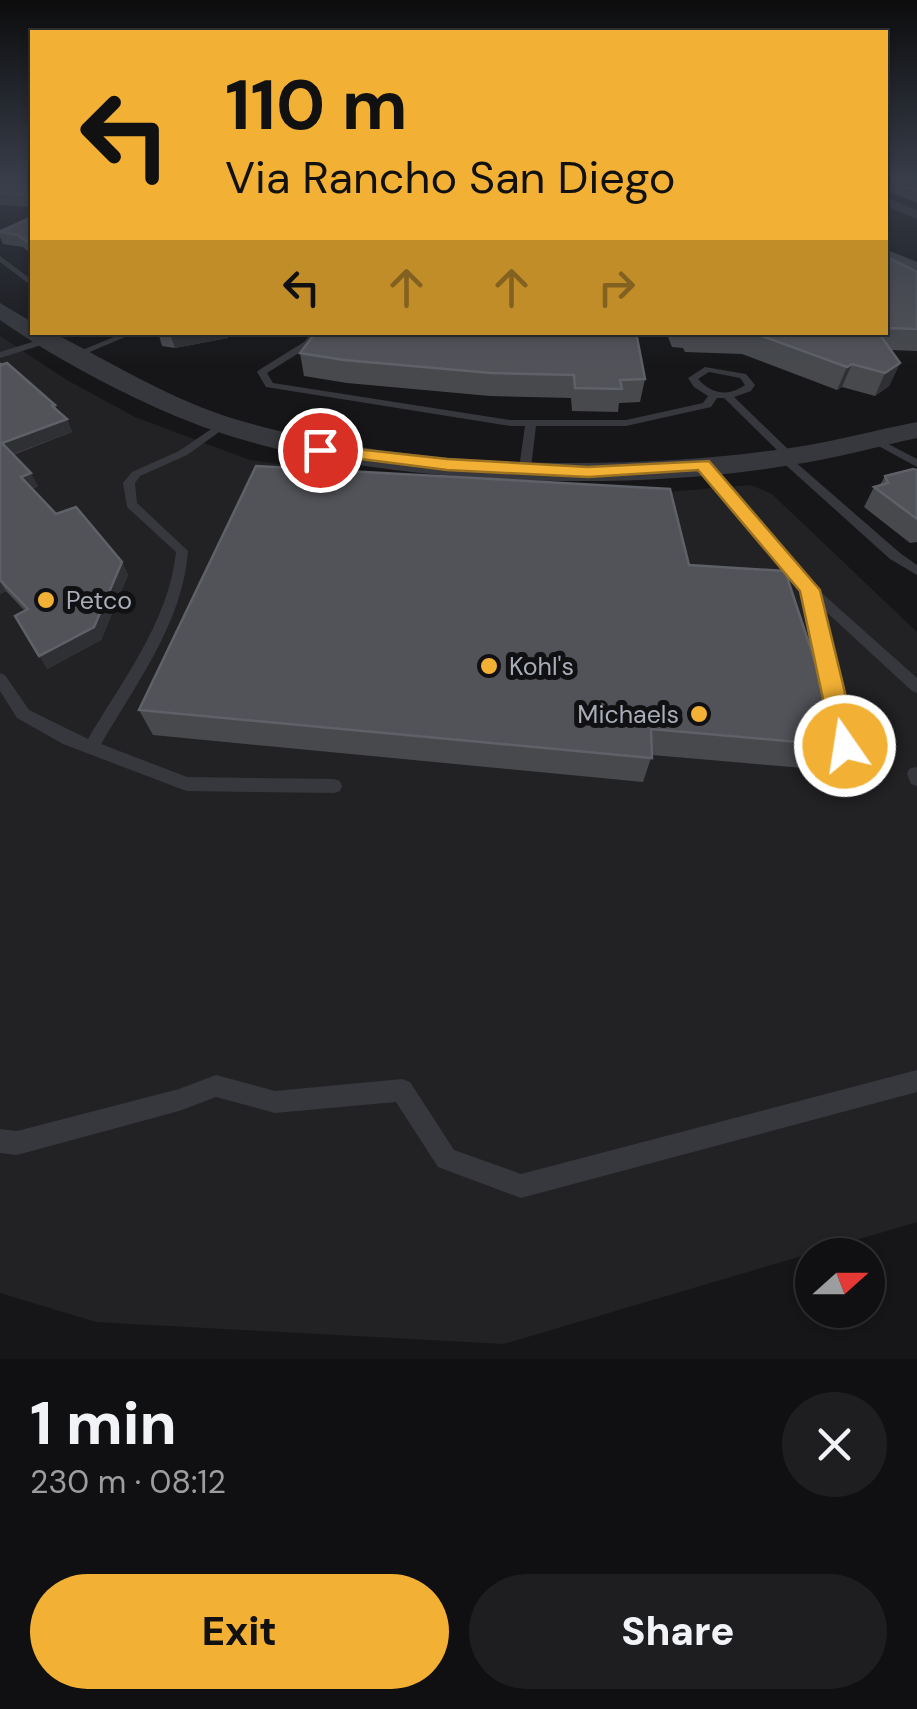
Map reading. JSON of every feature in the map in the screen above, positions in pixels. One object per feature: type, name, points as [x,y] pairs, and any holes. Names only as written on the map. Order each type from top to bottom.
[{"type":"main road","points":[[888,257],[917,271]]},
{"type":"street","points":[[0,310],[30,330]]},
{"type":"street","points":[[38,335],[151,394],[224,425],[320,450],[447,464],[588,472],[703,464],[787,457],[917,430]]},
{"type":"lane","points":[[0,258],[30,282]]},
{"type":"lane","points":[[0,355],[38,335]]},
{"type":"lane","points":[[75,355],[121,337],[118,335]]},
{"type":"lane","points":[[315,335],[262,372],[270,386],[510,423],[626,424],[707,404],[720,395],[744,393],[750,385],[748,381],[727,370],[708,369],[693,378],[698,387],[720,395],[894,556],[917,571]]},
{"type":"lane","points":[[525,468],[531,423]]},
{"type":"lane","points":[[91,748],[172,601],[183,572],[182,551],[131,504],[130,483],[136,474],[183,452],[224,425]]},
{"type":"lane","points":[[877,440],[917,464]]},
{"type":"lane","points":[[703,464],[810,590],[917,687]]},
{"type":"lane","points":[[810,590],[854,784]]},
{"type":"lane","points":[[0,679],[23,714],[91,748],[186,784],[334,786]]},
{"type":"lane","points":[[0,1141],[17,1143],[179,1100],[216,1086],[275,1102],[402,1090],[446,1159],[521,1186],[917,1081]]},
{"type":"shaded area","points":[[0,336],[67,380],[135,417],[250,460],[457,490],[630,495],[751,485],[772,494],[917,632],[917,1222],[863,1238],[795,1238],[795,1258],[504,1344],[96,1322],[0,1293]]},
{"type":"building","points":[[888,258],[917,272],[917,329],[888,328]]},
{"type":"building","points":[[314,335],[637,335],[645,379],[620,380],[622,389],[575,388],[574,375],[491,373],[300,353]]},
{"type":"building","points":[[759,335],[880,335],[900,363],[885,373],[852,364],[847,367]]},
{"type":"building","points":[[0,363],[7,363],[67,419],[2,443],[31,473],[21,477],[56,514],[76,507],[122,562],[94,627],[39,656],[15,616],[28,609],[0,580]]},
{"type":"building","name":"Kohl's","points":[[256,466],[670,489],[689,565],[785,571],[843,746],[651,729],[652,758],[139,710]]},
{"type":"building","points":[[917,470],[917,519],[874,487],[888,483],[885,476]]},
{"type":"place","name":"Petco","points":[[46,600]]},
{"type":"place","name":"Kohl's","points":[[489,666]]},
{"type":"place","name":"Michaels","points":[[699,714]]},
{"type":"route","points":[[320,450],[447,464],[588,472],[703,464],[810,590],[845,746]]}]
